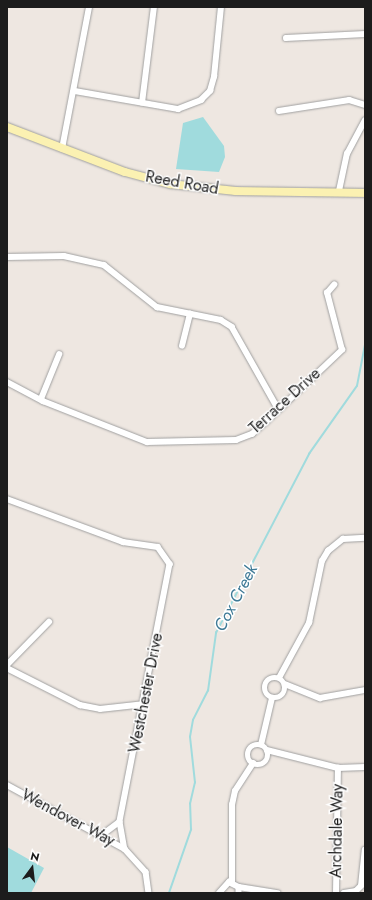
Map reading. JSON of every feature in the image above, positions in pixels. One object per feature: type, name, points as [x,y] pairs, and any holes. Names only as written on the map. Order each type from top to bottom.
[{"type":"street","points":[[62,149],[75,91],[89,7]]},
{"type":"street","points":[[142,103],[154,7]]},
{"type":"street","points":[[75,91],[178,109],[201,100],[210,90],[221,7]]},
{"type":"street","points":[[286,38],[365,34]]},
{"type":"street","points":[[279,111],[349,100],[365,105]]},
{"type":"street","points":[[339,191],[347,154],[365,120]]},
{"type":"street","name":"Reed Road","points":[[7,127],[62,149],[152,180],[200,189],[339,191],[365,193]]},
{"type":"street","points":[[7,256],[64,256],[104,265],[120,275],[149,302],[190,314],[221,320],[232,327],[278,410]]},
{"type":"street","name":"Terrace Drive","points":[[7,382],[41,399],[129,437],[160,444],[236,440],[252,434],[342,350],[327,293],[334,285]]},
{"type":"street","points":[[182,346],[190,314]]},
{"type":"street","points":[[41,399],[58,355]]},
{"type":"street","name":"Westchester Drive","points":[[7,499],[123,542],[158,547],[170,564],[120,822]]},
{"type":"street","points":[[272,698],[266,694],[265,686],[270,680],[279,678],[309,623],[322,561],[328,551],[343,539],[365,538]]},
{"type":"street","points":[[7,665],[49,622]]},
{"type":"street","points":[[7,668],[15,674],[80,705],[100,709],[144,704]]},
{"type":"street","points":[[7,676],[15,674]]},
{"type":"street","points":[[279,678],[285,684],[320,698],[365,690]]},
{"type":"street","points":[[272,698],[283,694],[285,684]]},
{"type":"street","points":[[261,745],[272,698]]},
{"type":"street","points":[[253,763],[248,752],[253,746],[261,745],[267,750],[338,768],[365,767]]},
{"type":"street","points":[[253,763],[264,764],[268,758],[267,750]]},
{"type":"street","points":[[253,763],[235,791],[232,805],[232,882],[239,890],[278,893]]},
{"type":"street","name":"Archdale Way","points":[[336,893],[338,768]]},
{"type":"street","name":"Wendover Way","points":[[7,785],[104,834],[126,849],[146,872],[149,893]]},
{"type":"street","points":[[104,834],[120,822],[126,849]]},
{"type":"street","name":"Archdale Way","points":[[344,893],[356,891],[361,886],[365,850]]},
{"type":"street","points":[[219,893],[224,883],[232,882]]},
{"type":"water","points":[[203,117],[224,146],[225,157],[219,172],[176,169],[183,123]]},
{"type":"water","points":[[7,847],[44,868],[31,893],[7,893]]},
{"type":"waterway","name":"Cox Creek","points":[[169,893],[191,830],[190,804],[195,783],[190,737],[193,720],[208,691],[216,633],[309,454],[357,386],[365,345]]}]
